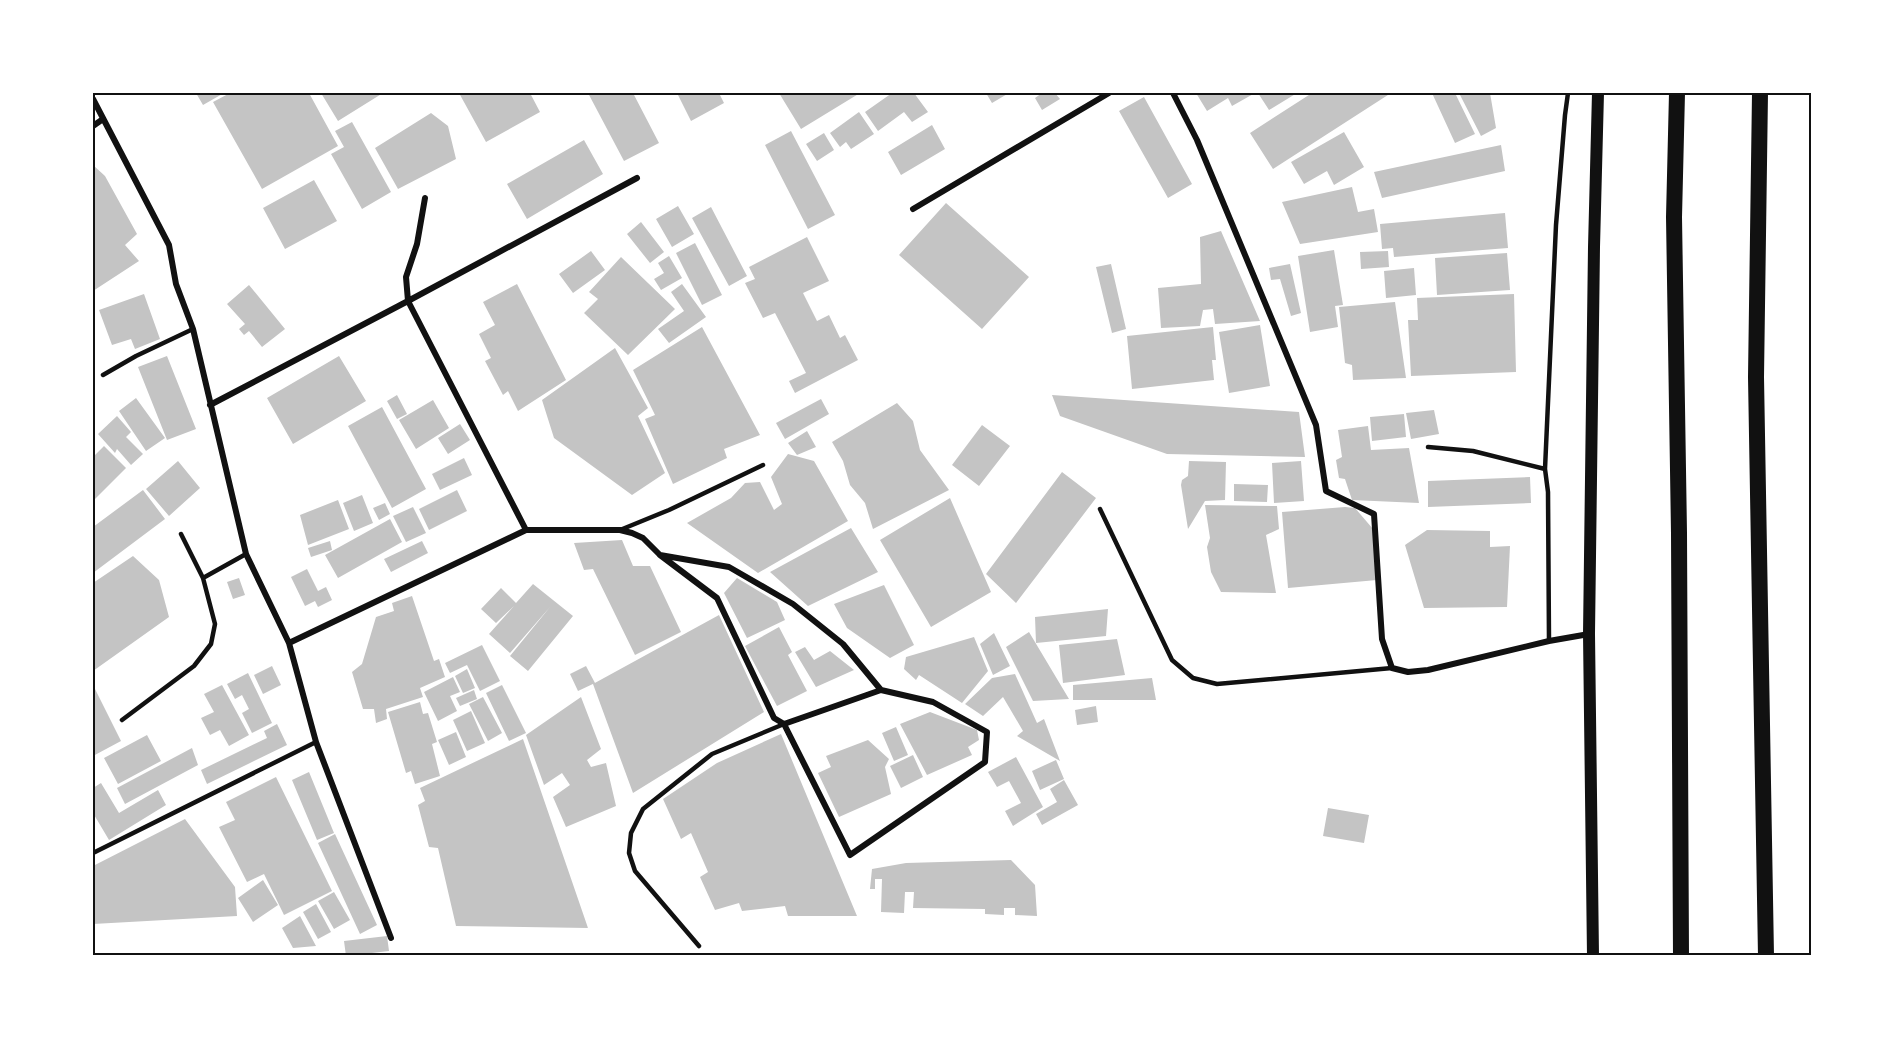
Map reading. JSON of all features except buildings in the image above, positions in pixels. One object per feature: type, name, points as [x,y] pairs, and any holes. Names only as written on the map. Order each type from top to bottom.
[{"type":"highway","points":[[1677,93],[1674,218],[1679,532],[1681,956]]},
{"type":"highway","points":[[1760,93],[1756,376],[1766,956]]},
{"type":"main road","points":[[1593,956],[1589,634],[1598,93]]},
{"type":"street","points":[[913,209],[1109,93]]},
{"type":"street","points":[[1173,93],[1197,140],[1316,426],[1326,491],[1374,514],[1382,639],[1392,668],[1408,672],[1428,670],[1589,634]]},
{"type":"street","points":[[93,99],[169,245],[176,284],[193,329],[246,554],[289,643],[316,742],[391,938]]},
{"type":"street","points":[[93,126],[103,119]]},
{"type":"street","points":[[210,405],[637,178]]},
{"type":"street","points":[[425,198],[417,244],[406,277],[408,301],[526,530]]},
{"type":"street","points":[[289,643],[526,530],[620,530],[643,538],[660,555],[717,598],[774,718],[784,724],[850,855],[985,762],[987,732],[933,702],[881,690],[784,724]]},
{"type":"street","points":[[660,555],[729,567],[793,604],[843,644],[881,690]]},
{"type":"lane","points":[[1550,641],[1548,492],[1545,469],[1556,225],[1568,93]]},
{"type":"lane","points":[[103,375],[136,356],[193,329]]},
{"type":"lane","points":[[1428,447],[1473,451],[1545,469]]},
{"type":"lane","points":[[620,530],[669,510],[763,465]]},
{"type":"lane","points":[[1100,509],[1173,660],[1193,678],[1217,684],[1392,668]]},
{"type":"lane","points":[[122,720],[194,666],[211,644],[215,624],[203,578],[182,534]]},
{"type":"lane","points":[[203,578],[246,554]]},
{"type":"lane","points":[[699,946],[635,871],[629,853],[631,833],[643,808],[712,754],[784,724]]},
{"type":"lane","points":[[93,853],[316,742]]}]
